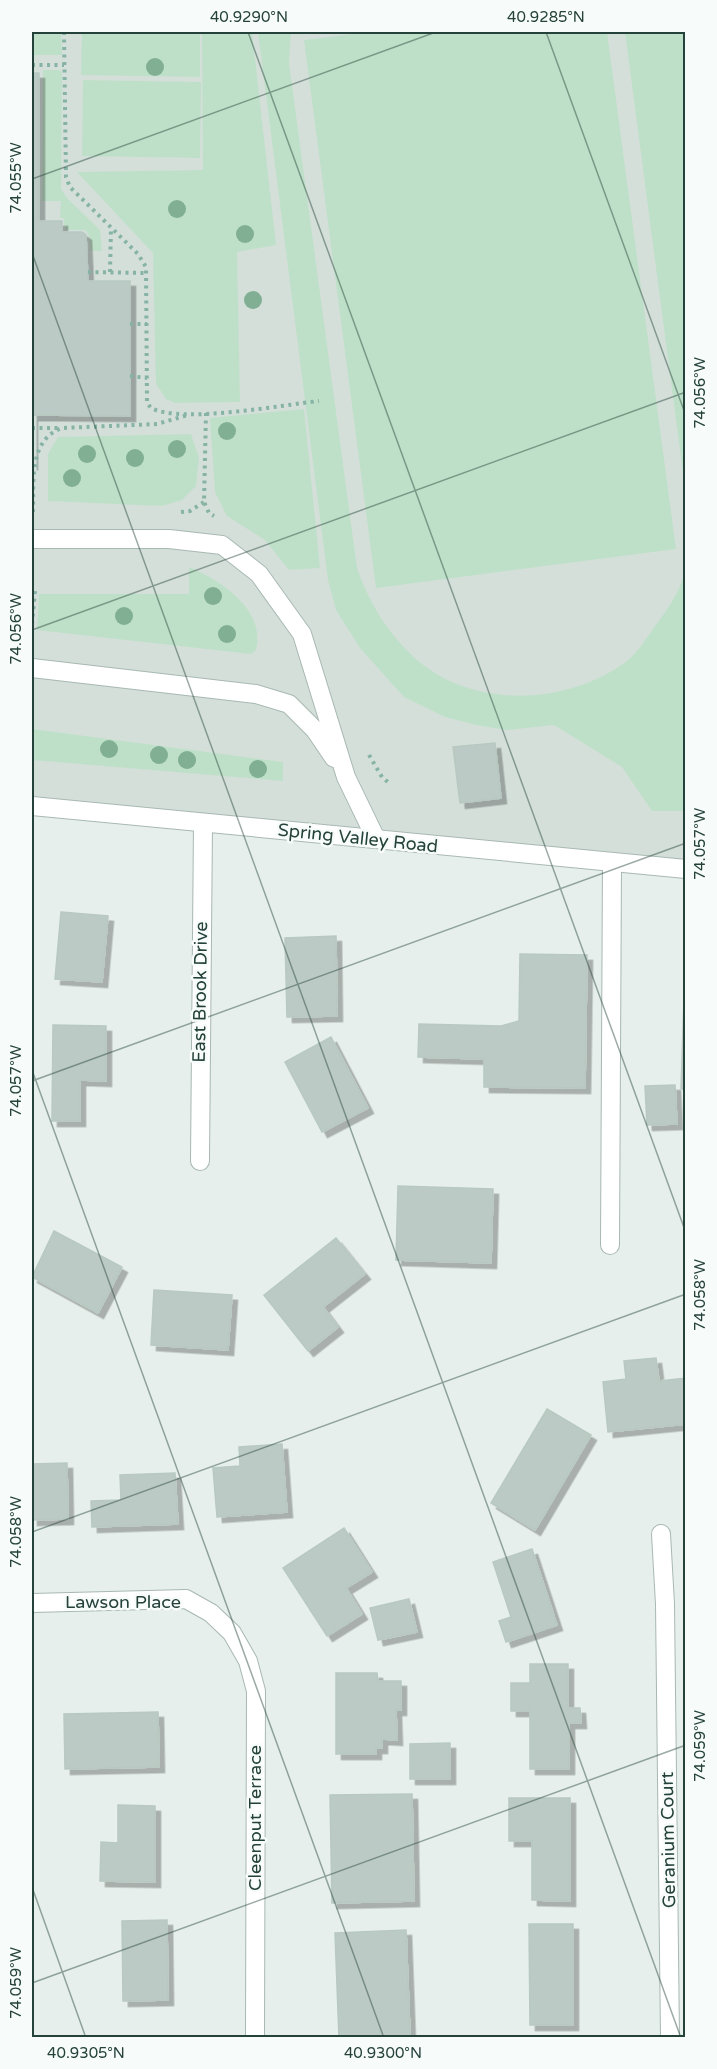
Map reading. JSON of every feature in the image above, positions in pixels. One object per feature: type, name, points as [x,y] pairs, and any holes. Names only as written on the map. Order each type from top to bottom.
[{"type":"street","points":[[32,539],[169,539],[222,545],[260,574],[302,634],[346,777]]},
{"type":"street","points":[[32,668],[256,694],[290,704],[315,730],[346,777],[376,839]]},
{"type":"street","name":"Spring Valley Road","points":[[32,806],[686,869]]},
{"type":"street","name":"East Brook Drive","points":[[200,1161],[203,823]]},
{"type":"street","points":[[610,1245],[612,863]]},
{"type":"street","name":"Geranium Court","points":[[661,1534],[665,1605],[670,2037]]},
{"type":"street","name":"Lawson Place","points":[[32,1603],[186,1599],[211,1613]]},
{"type":"street","name":"Cleenput Terrace","points":[[211,1613],[231,1633],[248,1661],[256,1691],[255,2037]]},
{"type":"path","points":[[64,32],[67,182],[138,254],[146,267],[147,403],[151,408],[169,414],[259,410],[319,401]]},
{"type":"path","points":[[32,65],[64,65]]},
{"type":"path","points":[[110,272],[111,227]]},
{"type":"path","points":[[88,272],[146,273]]},
{"type":"path","points":[[130,324],[147,324]]},
{"type":"path","points":[[130,376],[147,378]]},
{"type":"path","points":[[32,428],[157,424],[196,413]]},
{"type":"path","points":[[33,512],[36,454],[47,436],[62,428]]},
{"type":"path","points":[[32,624],[34,591]]},
{"type":"shaded area","points":[[32,32],[685,32],[685,869],[32,806]]},
{"type":"green space","points":[[32,32],[61,32],[62,55],[32,55]]},
{"type":"green space","points":[[82,32],[200,32],[200,77],[81,75]]},
{"type":"green space","points":[[202,32],[252,32],[276,245],[237,252],[240,402],[175,403],[166,399],[156,384],[153,253],[77,172],[203,170]]},
{"type":"green space","points":[[258,32],[291,32],[289,63],[357,568],[376,609],[393,635],[414,657],[449,681],[474,690],[500,695],[527,696],[580,686],[605,675],[631,658],[672,601],[685,571],[685,811],[652,811],[622,767],[554,725],[507,730],[476,725],[445,717],[404,697],[360,648],[336,610],[328,580]]},
{"type":"green space","points":[[369,32],[607,32],[676,549],[376,588],[304,40]]},
{"type":"green space","points":[[625,32],[685,32],[685,488]]},
{"type":"green space","points":[[43,70],[59,70],[62,73],[61,189],[67,198],[100,230],[102,251],[91,251],[89,235],[85,230],[65,230],[64,218],[60,218],[61,201],[42,201]]},
{"type":"green space","points":[[83,80],[201,82],[200,158],[82,156]]},
{"type":"green space","points":[[304,409],[320,568],[289,570],[265,540],[227,516],[215,492],[210,418]]},
{"type":"green space","points":[[191,434],[199,458],[196,486],[182,500],[162,506],[48,501],[48,454],[58,437]]},
{"type":"green space","points":[[189,567],[226,588],[247,609],[254,622],[257,635],[256,650],[251,654],[37,630],[39,594],[189,594]]},
{"type":"green space","points":[[32,729],[283,762],[283,781],[32,760]]},
{"type":"building","points":[[32,73],[39,73],[39,221],[62,221],[62,232],[82,232],[86,235],[88,281],[130,281],[130,416],[32,415]]},
{"type":"building","points":[[495,743],[501,798],[460,803],[453,747]]},
{"type":"building","points":[[61,912],[108,916],[102,982],[55,979]]},
{"type":"building","points":[[336,936],[337,1016],[287,1017],[285,938]]},
{"type":"building","points":[[520,954],[587,955],[585,1088],[484,1087],[484,1059],[418,1057],[419,1024],[501,1026],[519,1021]]},
{"type":"building","points":[[684,999],[686,999],[686,1090],[681,1089]]},
{"type":"building","points":[[53,1025],[106,1026],[106,1081],[80,1080],[80,1121],[52,1121]]},
{"type":"building","points":[[331,1037],[368,1108],[322,1132],[285,1062]]},
{"type":"building","points":[[675,1085],[677,1124],[647,1125],[645,1086]]},
{"type":"building","points":[[398,1186],[493,1189],[491,1263],[396,1260]]},
{"type":"building","points":[[54,1231],[122,1267],[98,1313],[32,1277]]},
{"type":"building","points":[[336,1238],[365,1274],[323,1307],[338,1327],[308,1351],[264,1295]]},
{"type":"building","points":[[154,1290],[232,1295],[228,1350],[151,1345]]},
{"type":"building","points":[[656,1358],[659,1381],[686,1378],[686,1424],[608,1432],[603,1382],[626,1379],[624,1361]]},
{"type":"building","points":[[547,1409],[591,1435],[535,1530],[491,1503]]},
{"type":"building","points":[[282,1444],[287,1512],[217,1517],[213,1468],[240,1466],[239,1447]]},
{"type":"building","points":[[67,1463],[68,1519],[32,1520],[32,1464]]},
{"type":"building","points":[[175,1473],[178,1524],[92,1527],[91,1501],[121,1500],[120,1475]]},
{"type":"building","points":[[344,1528],[372,1572],[346,1588],[362,1614],[327,1636],[283,1568]]},
{"type":"building","points":[[532,1549],[557,1625],[506,1642],[499,1621],[511,1617],[493,1562]]},
{"type":"building","points":[[409,1599],[417,1632],[378,1640],[370,1608]]},
{"type":"building","points":[[530,1664],[568,1664],[568,1708],[580,1708],[581,1723],[569,1723],[569,1769],[530,1769],[530,1711],[511,1711],[511,1683],[530,1683]]},
{"type":"building","points":[[336,1673],[377,1673],[378,1681],[401,1681],[401,1710],[396,1710],[397,1740],[382,1739],[382,1748],[376,1748],[376,1754],[336,1754]]},
{"type":"building","points":[[158,1712],[159,1767],[65,1769],[64,1714]]},
{"type":"building","points":[[450,1743],[450,1779],[410,1779],[410,1744]]},
{"type":"building","points":[[412,1794],[414,1901],[332,1903],[330,1795]]},
{"type":"building","points":[[509,1798],[570,1798],[570,1901],[532,1900],[532,1841],[509,1841]]},
{"type":"building","points":[[118,1805],[155,1806],[155,1882],[100,1881],[101,1842],[118,1843]]},
{"type":"building","points":[[167,1920],[168,2000],[123,2001],[122,1921]]},
{"type":"building","points":[[529,1924],[573,1924],[573,2025],[530,2025]]},
{"type":"building","points":[[406,1930],[410,2036],[339,2038],[335,1933]]}]
